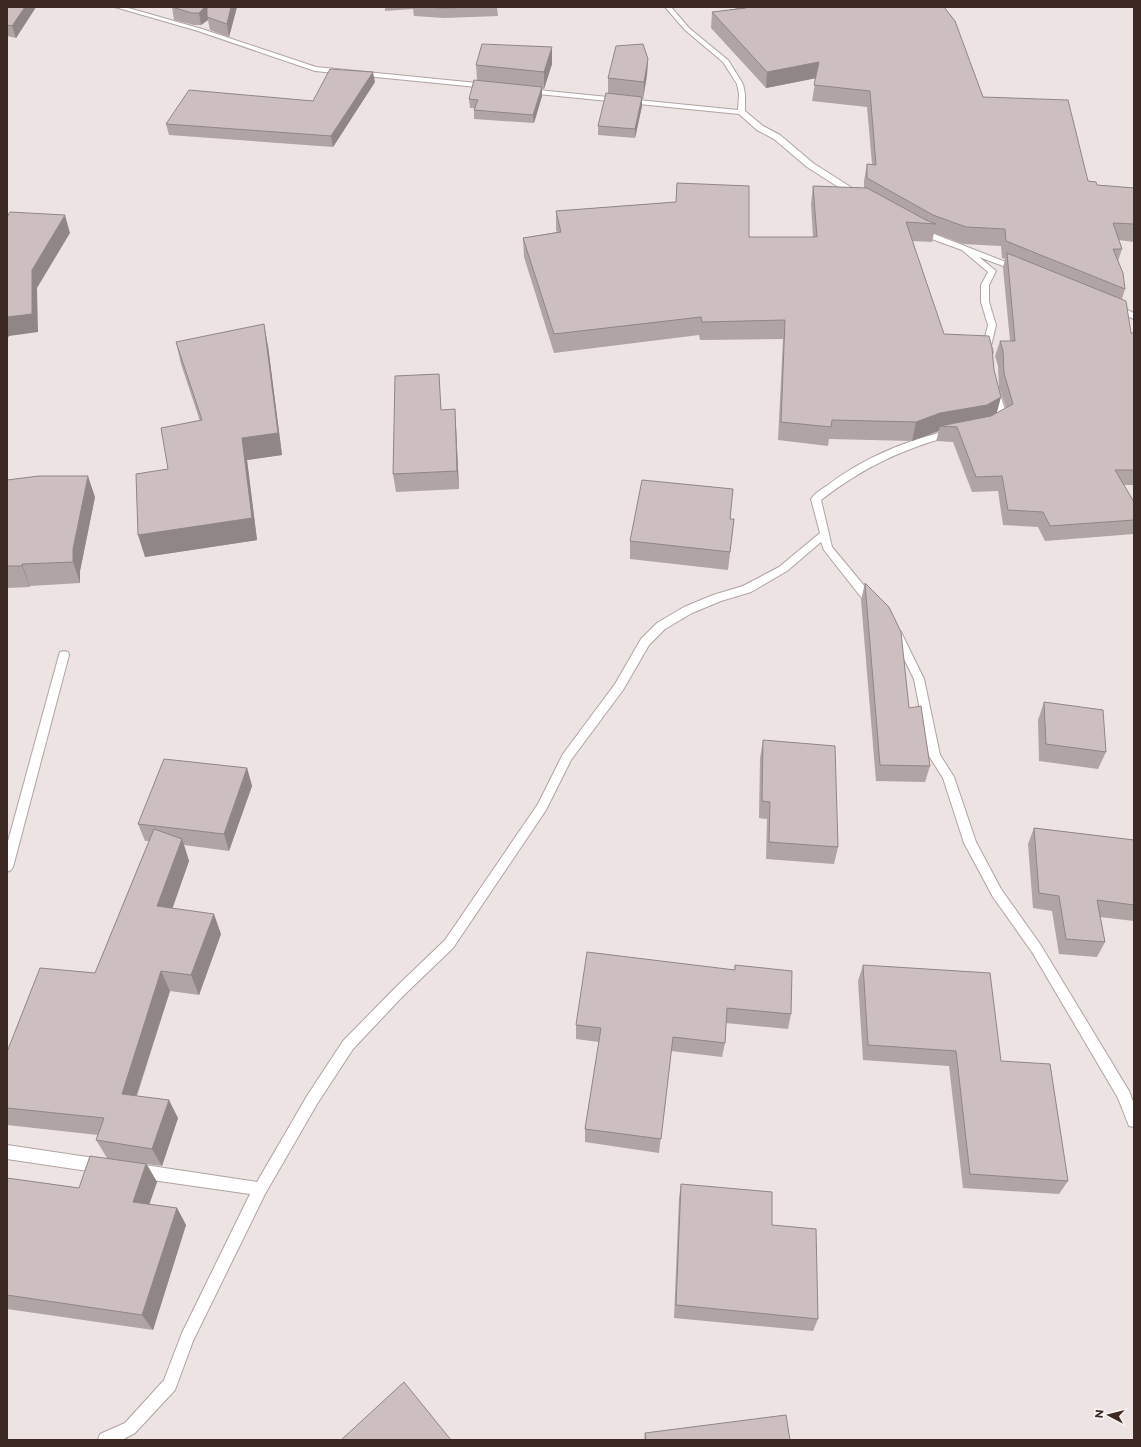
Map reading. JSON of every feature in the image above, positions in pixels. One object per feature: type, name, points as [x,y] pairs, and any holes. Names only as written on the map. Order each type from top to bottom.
[{"type":"street","points":[[118,7],[200,30],[315,69],[496,87]]},
{"type":"street","points":[[668,7],[687,29],[726,61],[740,84],[742,94],[741,112]]},
{"type":"street","points":[[520,90],[741,112],[760,128],[777,138],[810,165],[864,200]]},
{"type":"street","points":[[914,228],[926,235],[965,248],[1025,272]]},
{"type":"street","points":[[965,248],[992,271],[985,285],[985,302],[992,325],[987,346],[991,360]]},
{"type":"street","points":[[1109,305],[1134,316]]},
{"type":"street","points":[[984,428],[1003,418],[994,381]]},
{"type":"street","points":[[879,610],[827,548],[816,499],[856,470],[895,452],[940,435],[962,432]]},
{"type":"street","points":[[106,1440],[130,1428],[170,1386],[187,1338],[260,1189],[312,1100],[348,1045],[399,992],[449,944],[542,807],[567,757],[619,687],[645,642],[661,626],[688,610],[717,598],[747,589],[783,569],[825,534]]},
{"type":"street","points":[[893,627],[919,679],[936,756],[948,777],[970,843],[997,893],[1036,948],[1078,1017],[1124,1095],[1134,1121]]},
{"type":"street","points":[[7,867],[64,654]]},
{"type":"street","points":[[7,1152],[260,1189]]},
{"type":"building","points":[[7,7],[25,7],[12,26],[7,25]]},
{"type":"building","points":[[172,7],[205,7],[199,13],[192,13]]},
{"type":"building","points":[[207,7],[231,7],[227,24],[207,17]]},
{"type":"building","points":[[422,7],[480,7],[443,8]]},
{"type":"building","points":[[746,7],[944,7],[955,21],[983,97],[1068,100],[1088,181],[1096,182],[1097,185],[1134,188],[1134,224],[1113,223],[1122,249],[1113,249],[1123,273],[1125,289],[1006,241],[1005,229],[966,227],[933,215],[867,178],[867,164],[876,165],[870,91],[814,85],[819,62],[767,72],[712,12]]},
{"type":"building","points":[[482,44],[552,47],[544,72],[476,65]]},
{"type":"building","points":[[643,44],[648,59],[644,82],[608,78],[616,46]]},
{"type":"building","points":[[330,69],[373,72],[331,136],[166,124],[189,90],[313,101]]},
{"type":"building","points":[[474,80],[542,87],[533,115],[474,110],[478,100],[469,99]]},
{"type":"building","points":[[606,93],[642,97],[635,129],[598,126]]},
{"type":"building","points":[[677,183],[749,186],[749,237],[817,237],[813,186],[867,188],[936,224],[906,222],[944,334],[989,336],[992,348],[994,370],[1001,397],[987,405],[940,413],[916,422],[832,420],[831,427],[781,422],[785,320],[702,322],[701,317],[554,334],[523,238],[561,232],[556,211],[676,202]]},
{"type":"building","points":[[10,212],[65,215],[32,270],[32,314],[7,317],[7,217]]},
{"type":"building","points":[[1007,253],[1126,301],[1131,333],[1134,333],[1134,470],[1115,470],[1134,502],[1134,520],[1050,526],[1043,512],[1008,510],[1002,476],[976,477],[957,427],[940,426],[991,416],[1013,404],[1004,373],[1003,351],[1000,341],[1015,341]]},
{"type":"building","points":[[264,324],[278,433],[242,438],[252,518],[138,535],[136,474],[168,469],[161,428],[202,420],[176,342]]},
{"type":"building","points":[[439,374],[441,410],[455,409],[457,471],[393,474],[395,376]]},
{"type":"building","points":[[39,476],[88,476],[73,549],[73,562],[7,566],[7,480]]},
{"type":"building","points":[[642,480],[733,489],[730,519],[734,519],[730,552],[630,541]]},
{"type":"building","points":[[865,583],[889,607],[901,632],[909,708],[921,706],[930,766],[880,765]]},
{"type":"building","points":[[1044,702],[1103,710],[1106,752],[1046,744]]},
{"type":"building","points":[[763,740],[835,746],[838,847],[769,842],[770,802],[762,801]]},
{"type":"building","points":[[164,759],[247,768],[224,834],[138,824]]},
{"type":"building","points":[[1034,828],[1134,840],[1134,905],[1097,900],[1105,942],[1066,939],[1059,896],[1039,893]]},
{"type":"building","points":[[154,829],[182,839],[157,906],[214,914],[191,975],[161,971],[122,1094],[169,1100],[152,1149],[96,1140],[104,1118],[7,1108],[7,1052],[40,968],[95,973]]},
{"type":"building","points":[[587,952],[735,970],[735,965],[792,971],[791,1014],[727,1008],[725,1043],[673,1037],[661,1139],[585,1129],[601,1028],[576,1025]]},
{"type":"building","points":[[863,965],[990,973],[1001,1061],[1050,1064],[1068,1181],[970,1174],[956,1051],[868,1045]]},
{"type":"building","points":[[90,1156],[146,1164],[133,1202],[177,1208],[142,1315],[7,1295],[7,1178],[79,1188]]},
{"type":"building","points":[[681,1184],[772,1192],[772,1225],[816,1229],[818,1319],[676,1305]]},
{"type":"building","points":[[404,1382],[451,1440],[341,1440]]},
{"type":"building","points":[[786,1415],[790,1440],[646,1440],[645,1433]]}]
